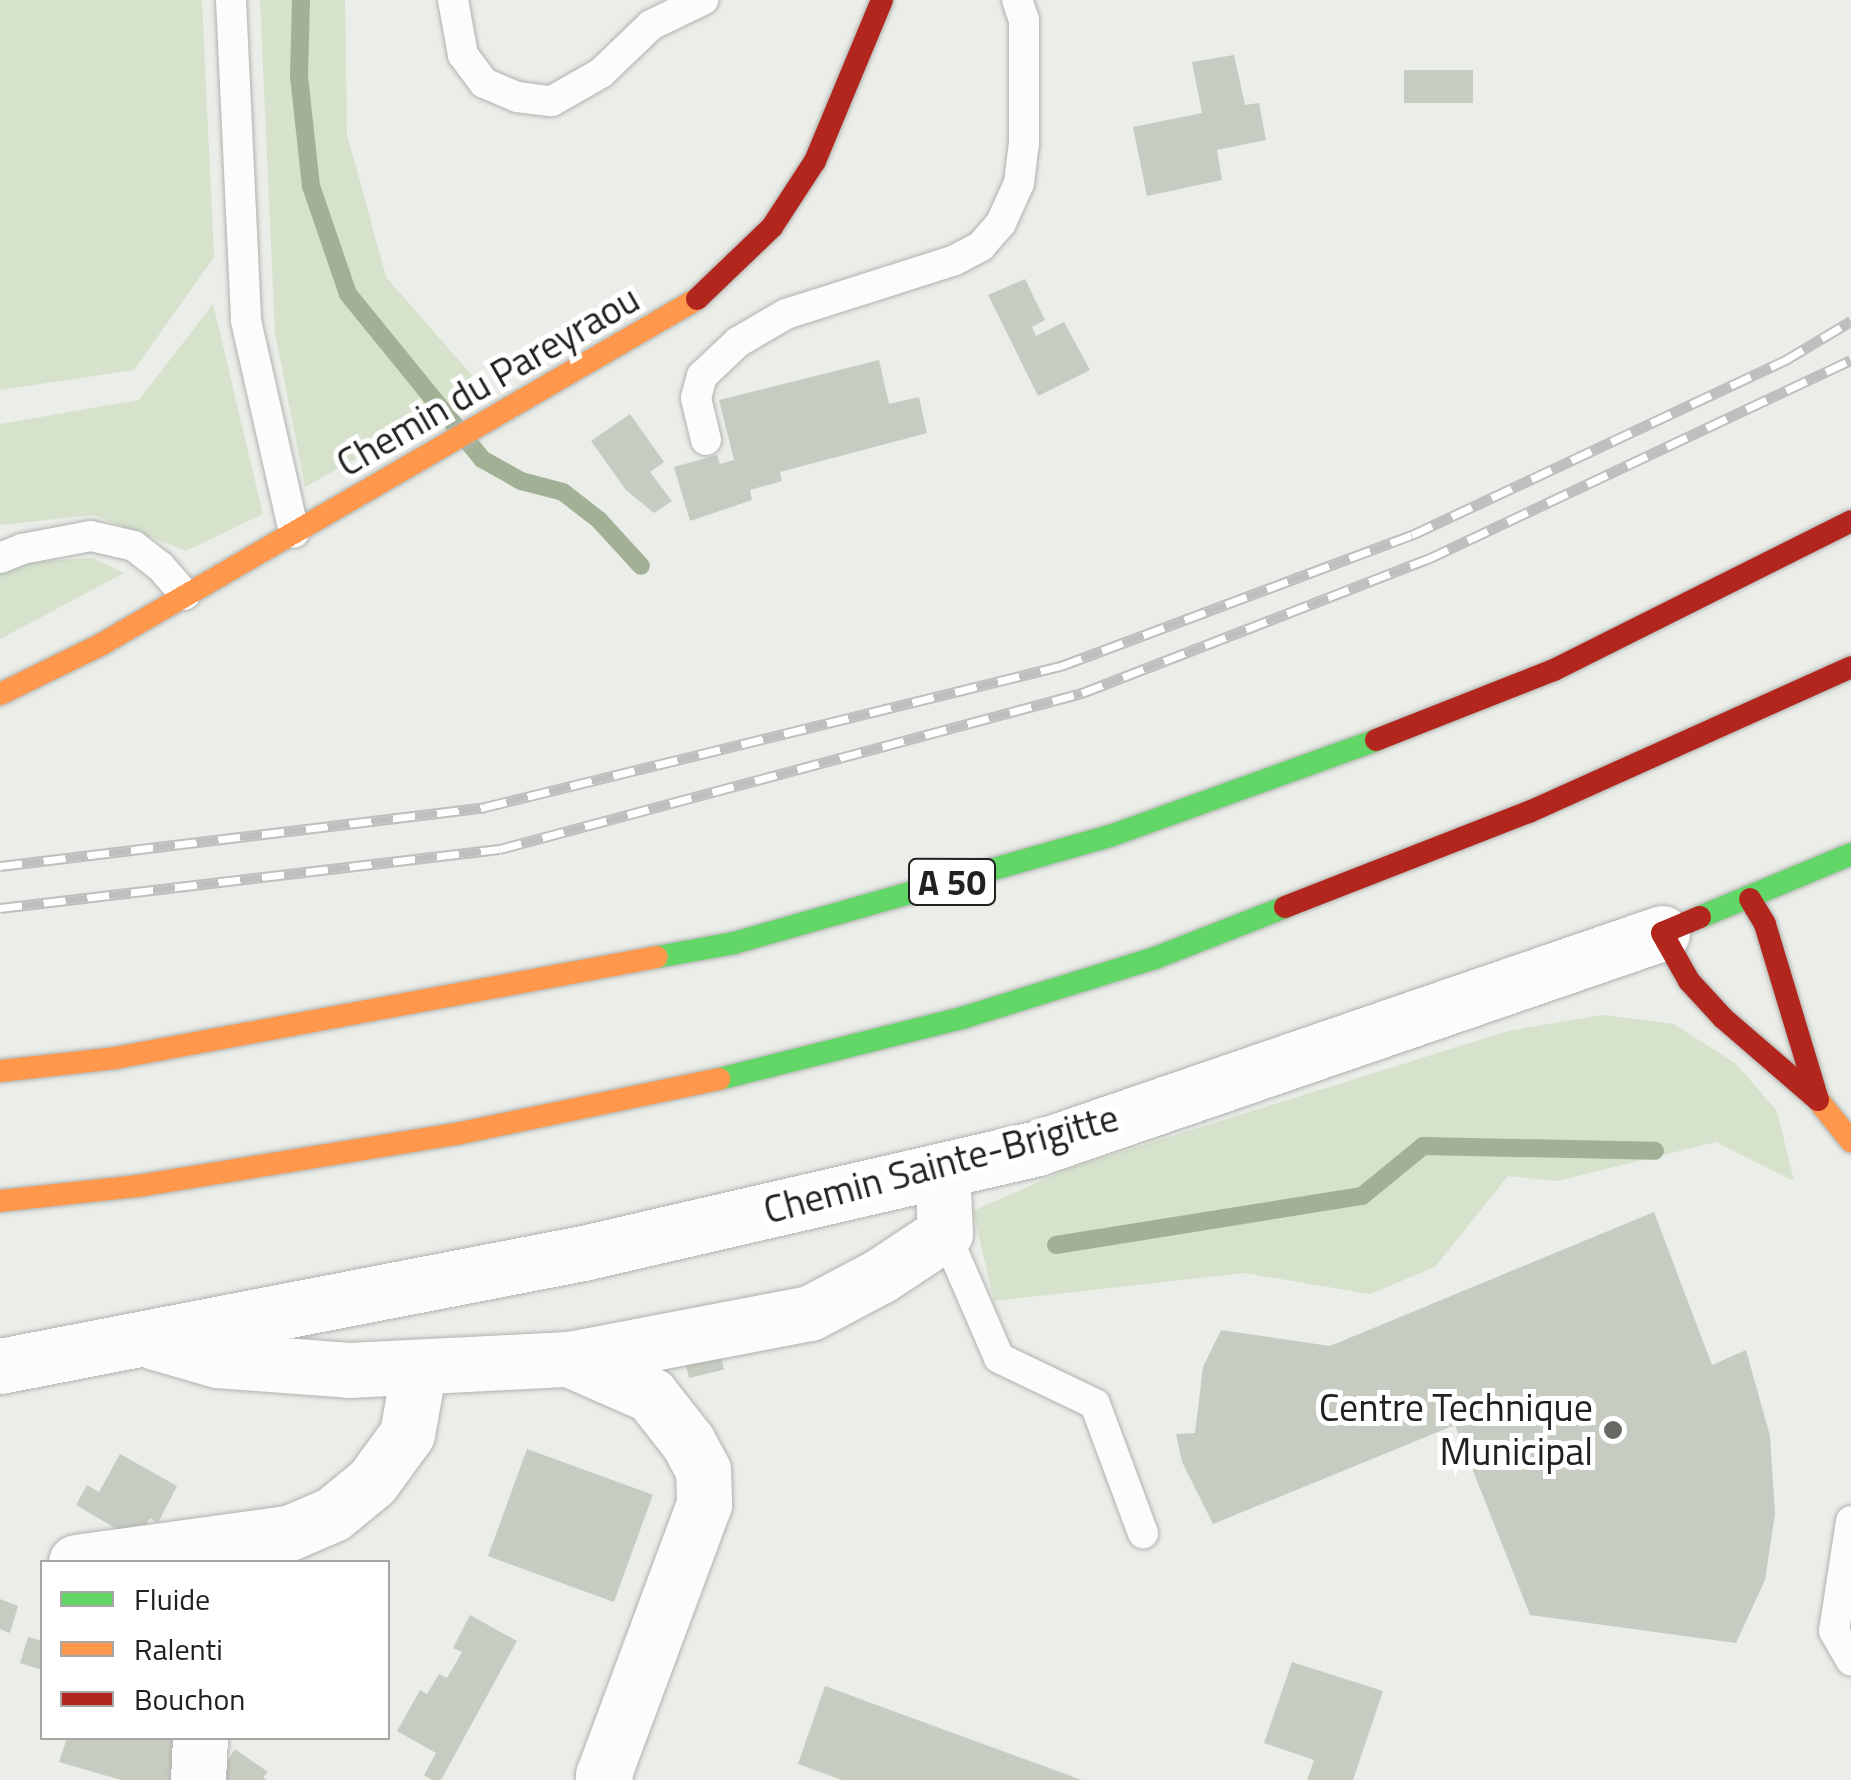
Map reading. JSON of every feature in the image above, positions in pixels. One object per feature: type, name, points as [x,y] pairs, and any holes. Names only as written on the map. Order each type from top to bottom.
[{"type":"main road","name":"Chemin du Pareyraou","points":[[0,694],[102,644],[402,470],[540,396],[690,305],[772,227],[815,161],[882,0]]},
{"type":"main road","name":"A 50","points":[[0,1071],[134,1054],[734,943],[1092,841],[1350,750],[1554,670],[1851,521]]},
{"type":"main road","points":[[0,1201],[136,1186],[456,1134],[741,1074],[962,1018],[1155,958],[1530,812],[1851,667]]},
{"type":"main road","name":"Chemin Sainte-Brigitte","points":[[1662,933],[1851,854]]},
{"type":"main road","points":[[1750,899],[1765,924],[1818,1100]]},
{"type":"main road","points":[[1662,933],[1689,982],[1723,1018],[1818,1100],[1851,1141]]},
{"type":"street","name":"Chemin Sainte-Brigitte","points":[[0,1366],[583,1253],[1038,1148],[1662,933]]},
{"type":"street","points":[[143,1338],[217,1360],[349,1370],[569,1359],[810,1313],[880,1276],[944,1233],[942,1170]]},
{"type":"street","points":[[569,1359],[651,1394],[688,1442],[703,1470],[704,1504],[605,1780]]},
{"type":"street","points":[[91,1560],[289,1533],[333,1514],[372,1482],[406,1434],[419,1367]]},
{"type":"street","points":[[198,1780],[200,1740]]},
{"type":"lane","points":[[231,0],[246,321],[294,533]]},
{"type":"lane","points":[[453,0],[464,55],[484,83],[517,97],[552,102],[601,74],[651,25],[703,0]]},
{"type":"lane","points":[[706,440],[696,398],[702,376],[738,342],[786,314],[954,260],[981,246],[1001,223],[1018,183],[1024,144],[1024,20],[1016,0]]},
{"type":"lane","points":[[0,558],[22,548],[91,536],[134,546],[160,566],[185,595]]},
{"type":"lane","points":[[944,1233],[999,1358],[1095,1404],[1143,1532]]},
{"type":"lane","points":[[1851,1522],[1834,1631],[1851,1660]]},
{"type":"green space","points":[[0,0],[202,0],[214,257],[134,370],[0,390]]},
{"type":"green space","points":[[260,0],[345,0],[347,134],[386,277],[483,388],[305,487],[275,333]]},
{"type":"green space","points":[[213,304],[263,514],[186,551],[94,515],[0,525],[0,424],[139,400]]},
{"type":"green space","points":[[93,558],[124,573],[0,639],[0,574],[26,562]]},
{"type":"green space","points":[[1603,1015],[1674,1024],[1736,1064],[1777,1111],[1794,1181],[1716,1142],[1557,1181],[1508,1176],[1435,1267],[1370,1294],[1244,1273],[994,1301],[973,1211],[1070,1168],[1508,1031]]},
{"type":"building","points":[[1234,55],[1245,105],[1259,103],[1266,140],[1217,150],[1222,180],[1147,196],[1133,127],[1202,113],[1192,62]]},
{"type":"building","points":[[1404,70],[1473,70],[1473,103],[1404,103]]},
{"type":"building","points":[[1025,279],[1045,320],[1032,327],[1036,336],[1064,322],[1090,370],[1038,396],[988,295]]},
{"type":"building","points":[[879,360],[889,404],[919,397],[927,433],[780,472],[782,481],[750,490],[752,500],[690,521],[674,467],[717,455],[720,464],[734,460],[719,400]]},
{"type":"building","points":[[630,414],[664,462],[650,472],[672,501],[654,513],[626,490],[591,441]]},
{"type":"building","name":"Centre Technique Municipal","points":[[1654,1212],[1712,1365],[1746,1350],[1770,1436],[1775,1514],[1765,1580],[1736,1643],[1530,1615],[1455,1425],[1213,1524],[1182,1462],[1176,1434],[1195,1433],[1203,1367],[1221,1330],[1330,1346]]},
{"type":"building","points":[[719,1349],[724,1369],[689,1378],[684,1358]]},
{"type":"building","points":[[527,1449],[653,1495],[614,1602],[488,1556]]},
{"type":"building","points":[[120,1454],[177,1486],[158,1523],[150,1518],[137,1541],[76,1505],[87,1485],[99,1492]]},
{"type":"building","points":[[0,1599],[18,1606],[10,1633],[0,1629]]},
{"type":"building","points":[[470,1615],[517,1641],[441,1780],[432,1780],[424,1775],[436,1753],[397,1731],[420,1690],[427,1694],[439,1674],[447,1678],[462,1652],[453,1648]]},
{"type":"building","points":[[28,1637],[40,1640],[40,1669],[20,1663]]},
{"type":"building","points":[[1292,1662],[1383,1691],[1353,1780],[1307,1780],[1314,1760],[1264,1743]]},
{"type":"building","points":[[825,1686],[1082,1780],[842,1780],[798,1764]]},
{"type":"building","points":[[66,1740],[182,1740],[173,1780],[121,1780],[59,1762]]},
{"type":"building","points":[[235,1749],[268,1772],[263,1777],[267,1780],[224,1780],[218,1776]]},
{"type":"waterway","points":[[301,0],[299,76],[311,186],[348,294],[482,459],[521,481],[563,492],[599,520],[641,566]]},
{"type":"waterway","points":[[1056,1245],[1362,1196],[1423,1146],[1655,1151]]},
{"type":"railway","points":[[0,866],[485,807],[1061,666],[1412,535],[1784,361],[1851,321]]},
{"type":"railway","points":[[0,908],[500,849],[1082,693],[1428,559],[1851,360]]},
{"type":"traffic: fast","points":[[657,957],[734,943],[1110,836],[1376,740]]},
{"type":"traffic: fast","points":[[1700,917],[1851,854]]},
{"type":"traffic: fast","points":[[719,1079],[962,1018],[1155,958],[1285,907]]},
{"type":"traffic: slow","points":[[0,694],[102,644],[697,299]]},
{"type":"traffic: slow","points":[[0,1071],[115,1058],[657,957]]},
{"type":"traffic: slow","points":[[0,1201],[137,1186],[456,1134],[719,1079]]},
{"type":"traffic: slow","points":[[1818,1100],[1851,1141]]},
{"type":"traffic: jam","points":[[697,299],[772,227],[815,161],[882,0]]},
{"type":"traffic: jam","points":[[1376,740],[1554,670],[1851,521]]},
{"type":"traffic: jam","points":[[1285,907],[1529,812],[1851,667]]},
{"type":"traffic: jam","points":[[1700,917],[1662,933],[1689,981],[1723,1018],[1818,1100],[1765,924],[1750,899]]},
{"type":"place","name":"Centre Technique Municipal","points":[[1613,1430]]}]
